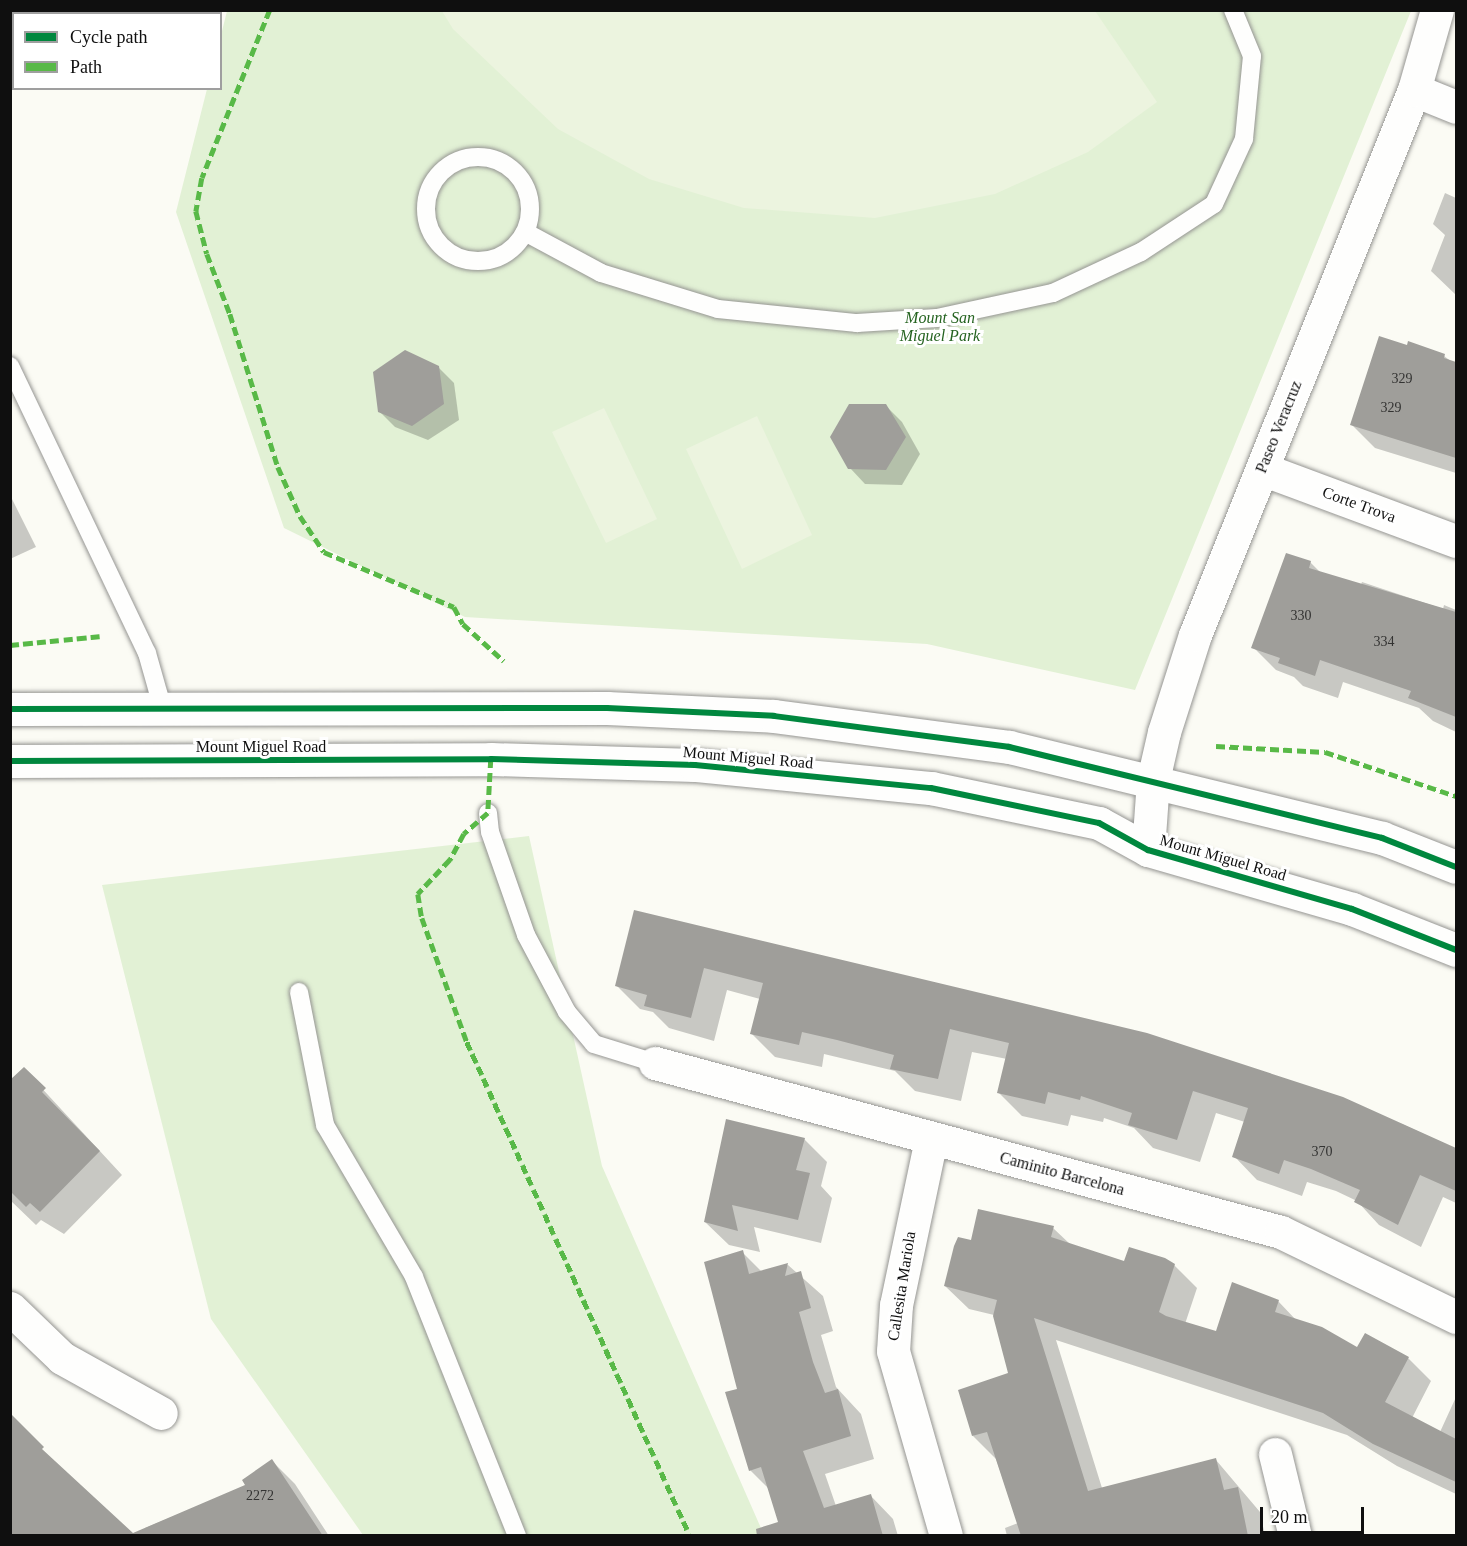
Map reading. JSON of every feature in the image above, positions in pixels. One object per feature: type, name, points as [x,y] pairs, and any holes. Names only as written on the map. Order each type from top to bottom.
[{"type":"street","name":"Paseo Veracruz","points":[[1148,850],[1153,780],[1164,732],[1195,635],[1414,90],[1437,10]]},
{"type":"street","points":[[1414,90],[1456,107]]},
{"type":"street","name":"Corte Trova","points":[[1262,469],[1456,541]]},
{"type":"street","points":[[10,709],[162,706],[607,708],[774,716],[1009,747],[1153,780],[1382,838],[1456,867]]},
{"type":"street","name":"Mount Miguel Road","points":[[10,761],[490,759],[695,765],[931,788],[1099,823],[1148,850],[1352,909],[1456,950]]},
{"type":"street","name":"Caminito Barcelona","points":[[655,1063],[1281,1232],[1456,1317]]},
{"type":"street","name":"Callesita Mariola","points":[[932,1139],[896,1305],[893,1351],[946,1536]]},
{"type":"street","points":[[10,1308],[62,1358],[161,1413]]},
{"type":"street","points":[[1275,1454],[1295,1536]]},
{"type":"lane","points":[[525,232],[601,273],[718,309],[857,323],[938,318],[1053,293],[1141,252],[1214,204],[1244,139],[1252,56],[1233,10]]},
{"type":"lane","points":[[468,158],[501,162],[525,184],[530,200],[525,232],[514,247],[482,261],[448,252],[427,223],[425,205],[430,188],[453,163],[468,158]]},
{"type":"lane","points":[[10,366],[147,653],[162,706]]},
{"type":"lane","points":[[488,813],[490,832],[526,935],[567,1012],[594,1044],[655,1063]]},
{"type":"lane","points":[[299,992],[325,1125],[414,1277],[517,1536]]},
{"type":"green space","name":"Mount San Miguel Park","points":[[227,11],[1411,11],[1135,690],[927,644],[465,617],[284,528],[176,212],[207,90],[222,90],[222,31]]},
{"type":"green space","points":[[442,11],[1095,11],[1157,102],[1088,152],[995,194],[875,218],[744,208],[649,179],[558,129],[453,29]]},
{"type":"green space","points":[[604,408],[657,519],[606,543],[552,432]]},
{"type":"green space","points":[[757,416],[812,535],[742,569],[686,449]]},
{"type":"green space","points":[[529,836],[602,1166],[764,1535],[363,1535],[211,1319],[102,885]]},
{"type":"building","points":[[1379,336],[1407,345],[1408,341],[1445,354],[1444,358],[1456,362],[1456,458],[1350,425]]},
{"type":"building","points":[[405,350],[439,366],[444,404],[412,426],[378,412],[373,372]]},
{"type":"building","points":[[849,404],[886,404],[906,437],[886,470],[848,469],[830,437]]},
{"type":"building","points":[[1286,553],[1311,561],[1309,568],[1456,612],[1456,717],[1408,698],[1411,691],[1320,660],[1315,676],[1278,663],[1280,658],[1251,648]]},
{"type":"building","points":[[634,910],[1147,1033],[1343,1097],[1456,1148],[1456,1191],[1420,1175],[1398,1225],[1354,1202],[1360,1190],[1311,1169],[1284,1160],[1279,1174],[1232,1157],[1248,1108],[1193,1091],[1177,1140],[1128,1125],[1132,1113],[1081,1096],[1080,1100],[1048,1092],[1045,1104],[997,1093],[1009,1043],[950,1029],[938,1079],[890,1069],[894,1055],[837,1040],[802,1032],[799,1045],[750,1034],[763,983],[704,968],[691,1018],[644,1006],[647,995],[615,986]]},
{"type":"building","points":[[24,1067],[46,1088],[42,1092],[100,1151],[40,1212],[30,1203],[26,1207],[10,1191],[10,1080]]},
{"type":"building","points":[[726,1119],[805,1138],[796,1170],[810,1173],[798,1220],[732,1205],[738,1231],[704,1222]]},
{"type":"building","points":[[978,1209],[1054,1226],[1051,1237],[1124,1261],[1129,1247],[1165,1258],[1175,1264],[1159,1312],[1166,1316],[1216,1331],[1232,1282],[1279,1300],[1275,1312],[1322,1327],[1357,1347],[1365,1333],[1409,1357],[1385,1402],[1456,1439],[1456,1482],[1373,1444],[1323,1413],[1034,1318],[1088,1491],[1216,1458],[1224,1490],[1238,1487],[1248,1536],[1021,1536],[987,1432],[972,1436],[958,1390],[1008,1373],[993,1316],[997,1300],[944,1286],[954,1246],[958,1237],[971,1240]]},
{"type":"building","points":[[743,1250],[749,1274],[788,1263],[785,1276],[801,1271],[811,1308],[799,1312],[813,1362],[825,1393],[838,1389],[851,1436],[803,1451],[824,1508],[871,1494],[883,1536],[757,1536],[756,1529],[778,1522],[761,1467],[749,1471],[725,1392],[737,1389],[704,1262]]},
{"type":"building","points":[[10,1413],[44,1447],[42,1449],[133,1533],[245,1485],[242,1480],[272,1459],[323,1536],[10,1536]]},
{"type":"marked path","points":[[270,10],[202,178],[196,211],[207,254],[230,314],[278,467],[300,516],[324,552],[454,607],[463,624],[504,661]]},
{"type":"marked path","points":[[10,645],[102,636]]},
{"type":"marked path","points":[[1216,746],[1325,752],[1456,796]]},
{"type":"marked path","points":[[491,759],[488,813],[464,834],[450,860],[418,894],[422,918],[467,1042],[690,1536]]},
{"type":"cycle path","points":[[10,709],[607,708],[774,716],[1009,747],[1382,838],[1456,867]]},
{"type":"cycle path","points":[[10,761],[491,759],[695,765],[931,788],[1099,823],[1148,850],[1352,909],[1456,950]]}]
